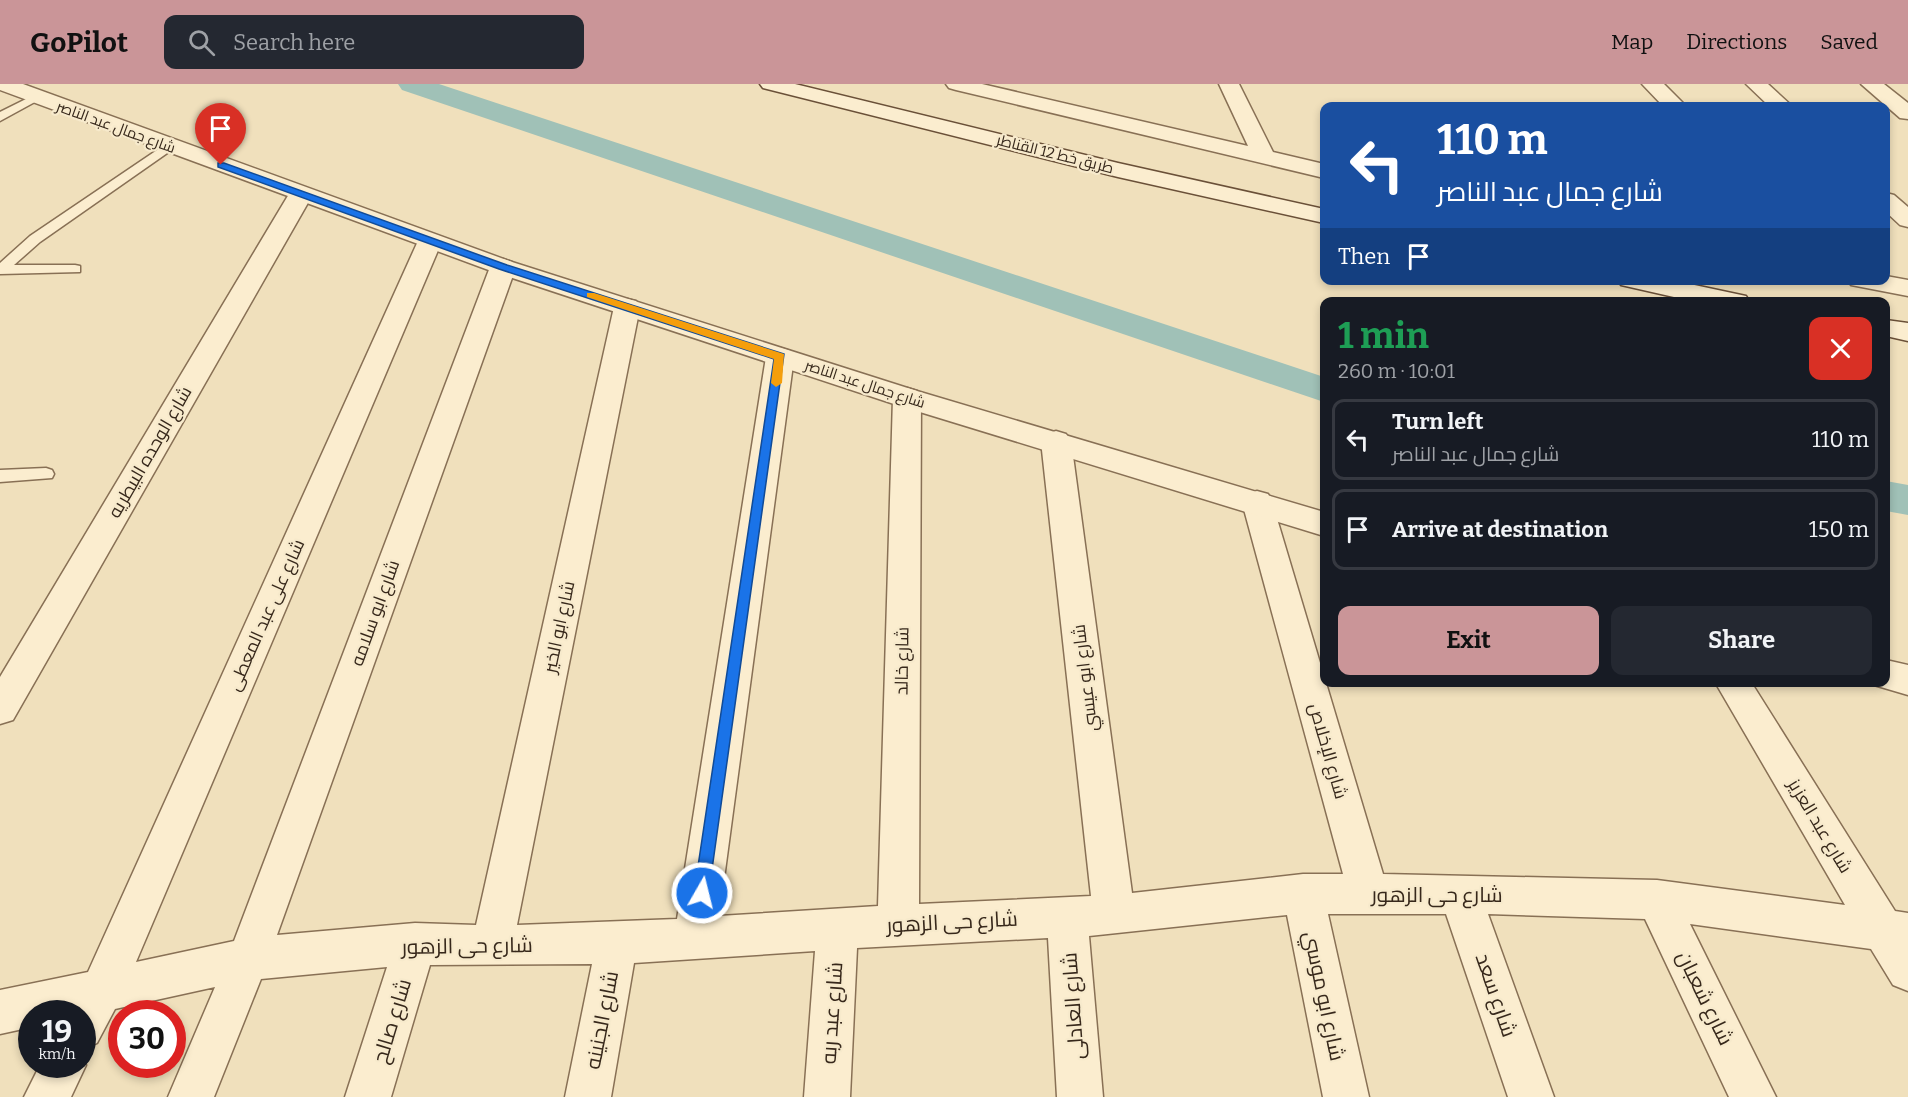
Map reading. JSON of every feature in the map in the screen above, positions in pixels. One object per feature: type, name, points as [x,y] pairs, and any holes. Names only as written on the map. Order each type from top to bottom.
[{"type":"street","name":"شارع جمال عبد الناصر","points":[[4,84],[169,147],[503,267],[907,398],[1056,441],[1320,523]]},
{"type":"street","points":[[956,84],[1320,170]]},
{"type":"street","points":[[1229,84],[1264,158]]},
{"type":"street","points":[[1652,84],[1671,102]]},
{"type":"street","points":[[1756,84],[1776,102]]},
{"type":"street","points":[[1871,84],[1908,113]]},
{"type":"street","name":"طريق خط 12 القناطر","points":[[783,86],[1118,170],[1320,215]]},
{"type":"street","name":"شارع الوحده البيطريه","points":[[0,709],[301,194]]},
{"type":"street","points":[[1890,204],[1908,220]]},
{"type":"street","name":"شارع على عبد المعطى","points":[[96,1001],[430,241]]},
{"type":"street","name":"شارع ابو سلامه","points":[[191,1097],[248,959],[503,267]]},
{"type":"street","points":[[1654,285],[1713,297]]},
{"type":"street","points":[[1890,285],[1908,288]]},
{"type":"street","name":"شارع ابو الخير","points":[[492,946],[627,307]]},
{"type":"street","points":[[1890,329],[1908,332]]},
{"type":"street","points":[[695,939],[780,357]]},
{"type":"street","name":"شارع خالد","points":[[898,925],[907,398]]},
{"type":"street","name":"شارع ابو عيسي","points":[[1056,441],[1114,915]]},
{"type":"street","name":"شارع الإخلاص","points":[[1257,502],[1369,896]]},
{"type":"street","points":[[1890,676],[1908,680]]},
{"type":"street","name":"شارع عبد العزيز","points":[[1735,687],[1895,931],[1908,970]]},
{"type":"street","name":"شارع حى الزهور","points":[[0,1012],[248,959],[416,944],[492,946],[617,943],[898,925],[1114,915],[1303,894],[1369,896],[1460,894],[1657,900],[1895,931]]},
{"type":"street","name":"شارع ابو موسي","points":[[1303,894],[1346,1097]]},
{"type":"street","name":"شارع سعد","points":[[1460,894],[1531,1097]]},
{"type":"street","name":"شارع شعبان","points":[[1657,900],[1753,1097]]},
{"type":"street","name":"شارع العادلى","points":[[1067,916],[1080,1097]]},
{"type":"street","name":"شارع عبد ربه","points":[[827,1097],[837,929]]},
{"type":"street","name":"شارع الجنينه","points":[[588,1097],[617,943]]},
{"type":"street","name":"شارع صالح","points":[[368,1097],[416,944]]},
{"type":"street","points":[[47,1097],[57,1078]]},
{"type":"lane","points":[[0,117],[38,97]]},
{"type":"lane","points":[[1,269],[35,239],[169,147]]},
{"type":"lane","points":[[1,269],[75,269]]},
{"type":"lane","points":[[0,476],[46,474]]},
{"type":"waterway","points":[[412,84],[1320,389]]},
{"type":"waterway","points":[[1890,497],[1908,500]]},
{"type":"slow traffic","points":[[591,295],[780,357],[776,383]]},
{"type":"route","points":[[221,165],[503,267],[780,357],[702,893]]}]
